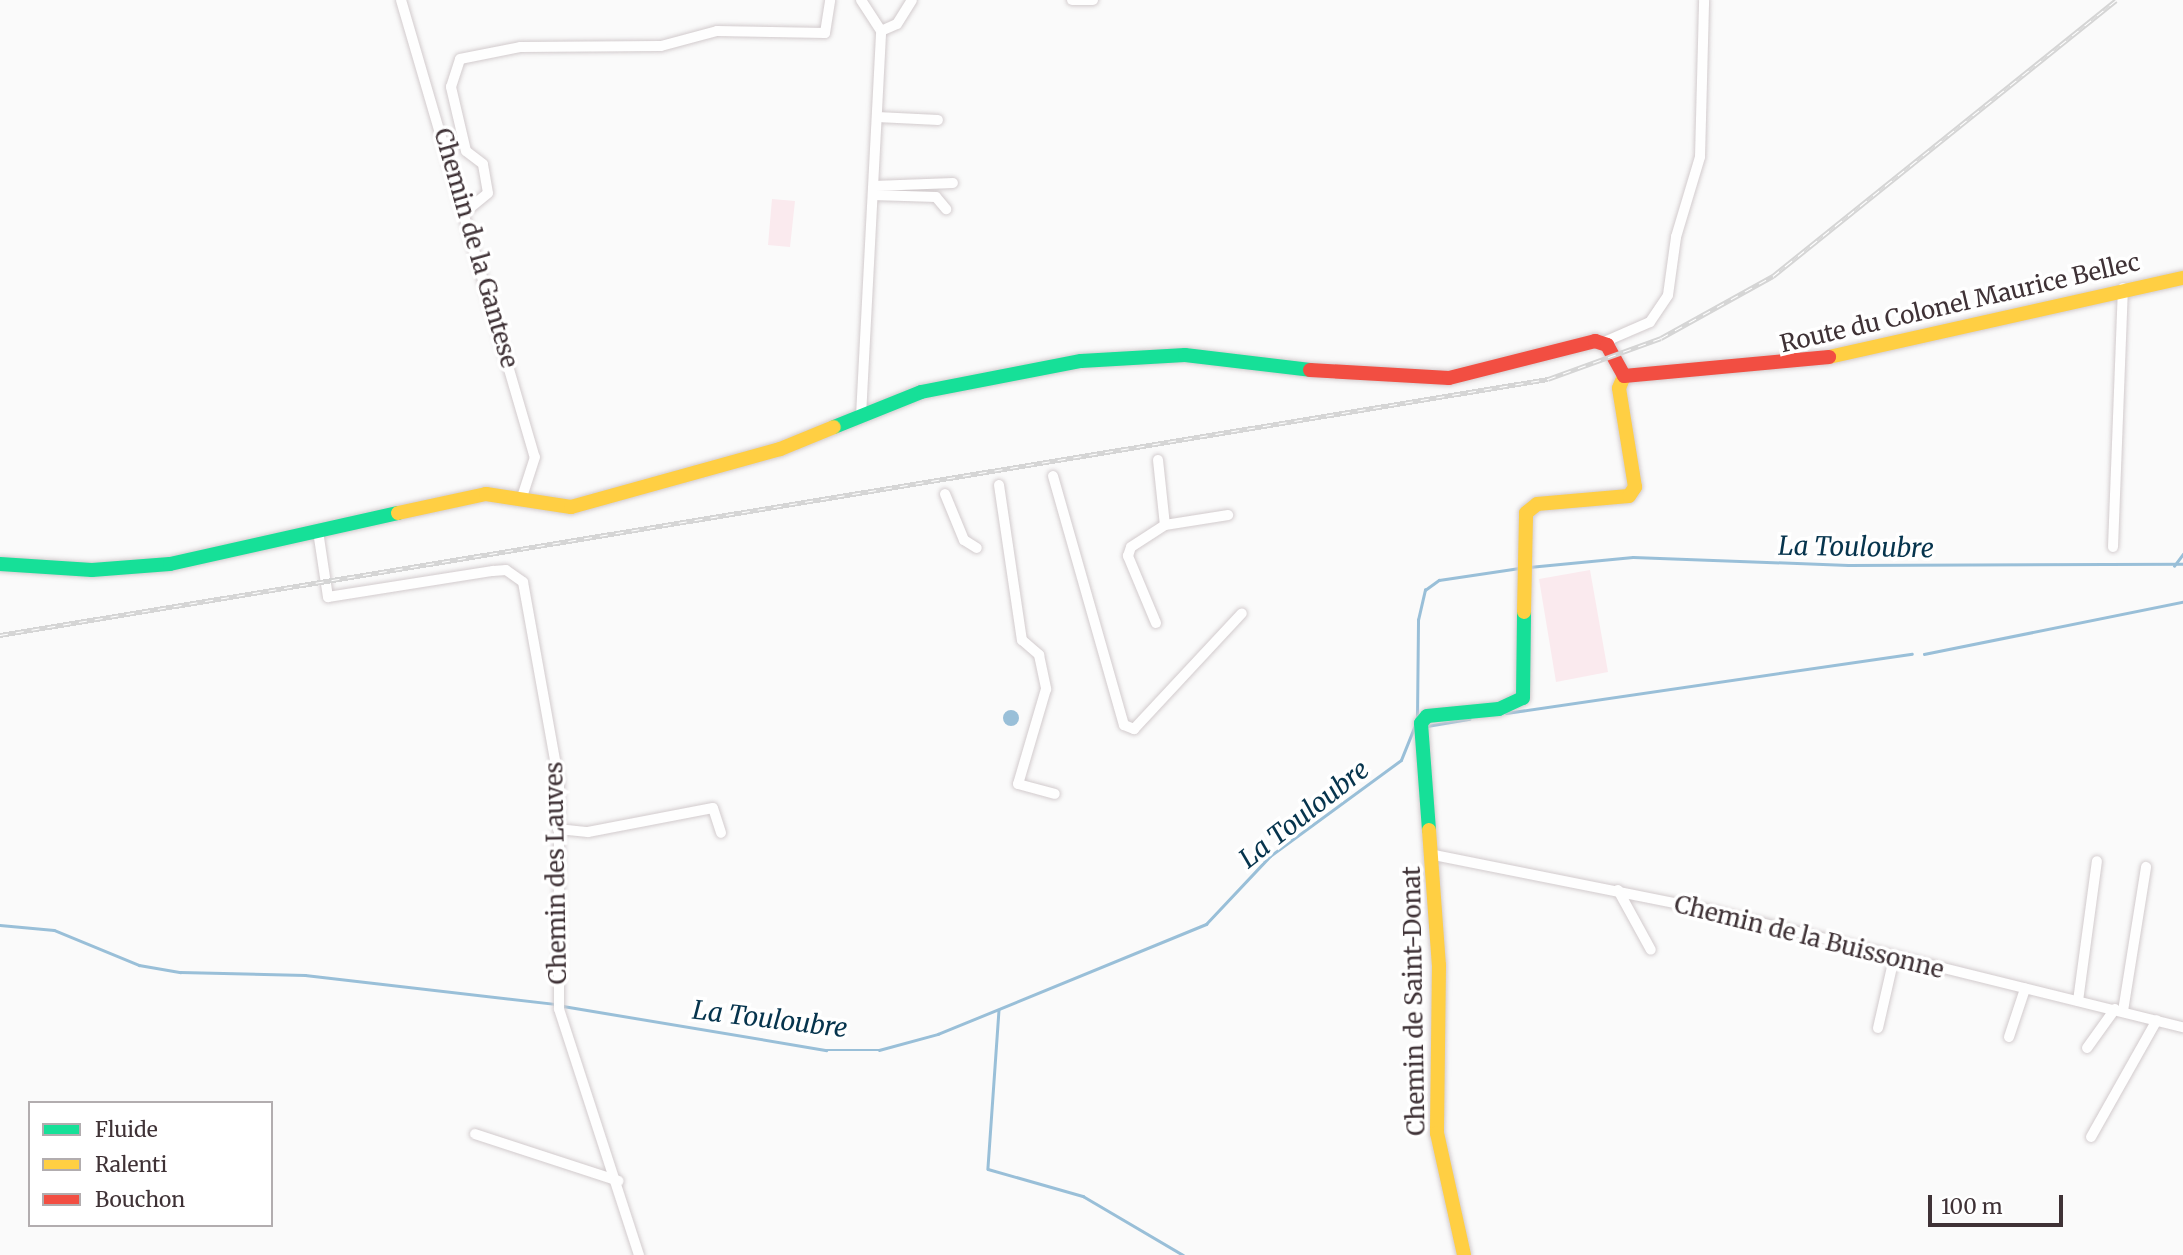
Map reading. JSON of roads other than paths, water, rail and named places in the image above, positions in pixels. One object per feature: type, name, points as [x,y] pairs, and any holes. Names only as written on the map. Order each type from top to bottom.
[{"type":"main road","name":"Route du Colonel Maurice Bellec","points":[[1624,376],[1817,362],[2123,288],[2183,278]]},
{"type":"main road","points":[[0,564],[144,568],[470,496],[522,497],[563,508],[581,505],[780,449],[942,386],[1105,358],[1185,355],[1368,376],[1448,378],[1604,342],[1624,376]]},
{"type":"main road","name":"Chemin de Saint-Donat","points":[[1464,1255],[1437,1133],[1434,855],[1420,723],[1427,716],[1499,709],[1523,698],[1526,513],[1538,504],[1629,496],[1636,487],[1619,388],[1624,376]]},
{"type":"street","name":"Chemin de la Gantese","points":[[401,0],[466,211],[535,457],[522,497]]},
{"type":"street","points":[[466,211],[488,193],[483,164],[466,151],[451,87],[460,59],[520,47],[660,46],[717,31],[825,33],[830,0]]},
{"type":"street","points":[[861,0],[881,31],[861,416]]},
{"type":"street","points":[[881,31],[897,24],[912,0]]},
{"type":"street","points":[[1072,0],[1093,0]]},
{"type":"street","points":[[1604,342],[1650,322],[1668,295],[1676,237],[1700,157],[1704,0]]},
{"type":"street","points":[[877,117],[938,120]]},
{"type":"street","points":[[873,191],[953,183]]},
{"type":"street","points":[[873,191],[936,197],[946,209]]},
{"type":"street","points":[[2113,547],[2123,288]]},
{"type":"street","points":[[1158,460],[1165,525]]},
{"type":"street","points":[[1053,476],[1124,725],[1134,729],[1242,613]]},
{"type":"street","points":[[999,485],[1022,639],[1039,655],[1046,689],[1018,784],[1055,794]]},
{"type":"street","points":[[945,494],[964,540],[977,548]]},
{"type":"street","points":[[1156,623],[1128,556],[1131,547],[1165,525],[1228,515]]},
{"type":"street","name":"Chemin des Lauves","points":[[318,531],[328,597],[493,570],[506,570],[523,582],[559,782],[559,1004],[619,1181],[639,1255]]},
{"type":"street","points":[[558,829],[588,832],[713,808],[721,833]]},
{"type":"street","name":"Chemin de la Buissonne","points":[[1434,855],[1618,890],[2183,1027]]},
{"type":"street","points":[[2078,1001],[2097,861]]},
{"type":"street","points":[[2087,1048],[2119,1010],[2146,867]]},
{"type":"street","points":[[1618,890],[1651,950]]},
{"type":"street","points":[[1878,1028],[1894,958]]},
{"type":"street","points":[[2009,1037],[2025,989]]},
{"type":"street","points":[[2091,1137],[2157,1020]]},
{"type":"street","points":[[475,1134],[619,1181]]},
{"type":"water","points":[[1011,710],[1019,718],[1011,726],[1003,718]]},
{"type":"waterway","points":[[2174,566],[2183,554]]},
{"type":"waterway","name":"La Touloubre","points":[[1529,567],[1633,557],[1848,565],[2183,564]]},
{"type":"waterway","name":"La Touloubre","points":[[1417,718],[1418,620],[1425,590],[1439,580],[1519,568]]},
{"type":"waterway","points":[[1924,654],[2183,602]]},
{"type":"waterway","points":[[1506,713],[1912,654]]},
{"type":"waterway","points":[[1427,726],[1469,719]]},
{"type":"waterway","name":"La Touloubre","points":[[563,1006],[826,1050],[879,1050],[938,1034],[1206,924],[1270,856],[1401,760],[1414,727]]},
{"type":"waterway","name":"La Touloubre","points":[[0,925],[54,930],[139,965],[180,972],[305,975],[556,1004]]},
{"type":"waterway","points":[[999,1010],[988,1169],[1083,1196],[1183,1255]]},
{"type":"railway","points":[[0,635],[1548,379],[1661,338],[1773,276],[2116,0]]}]
